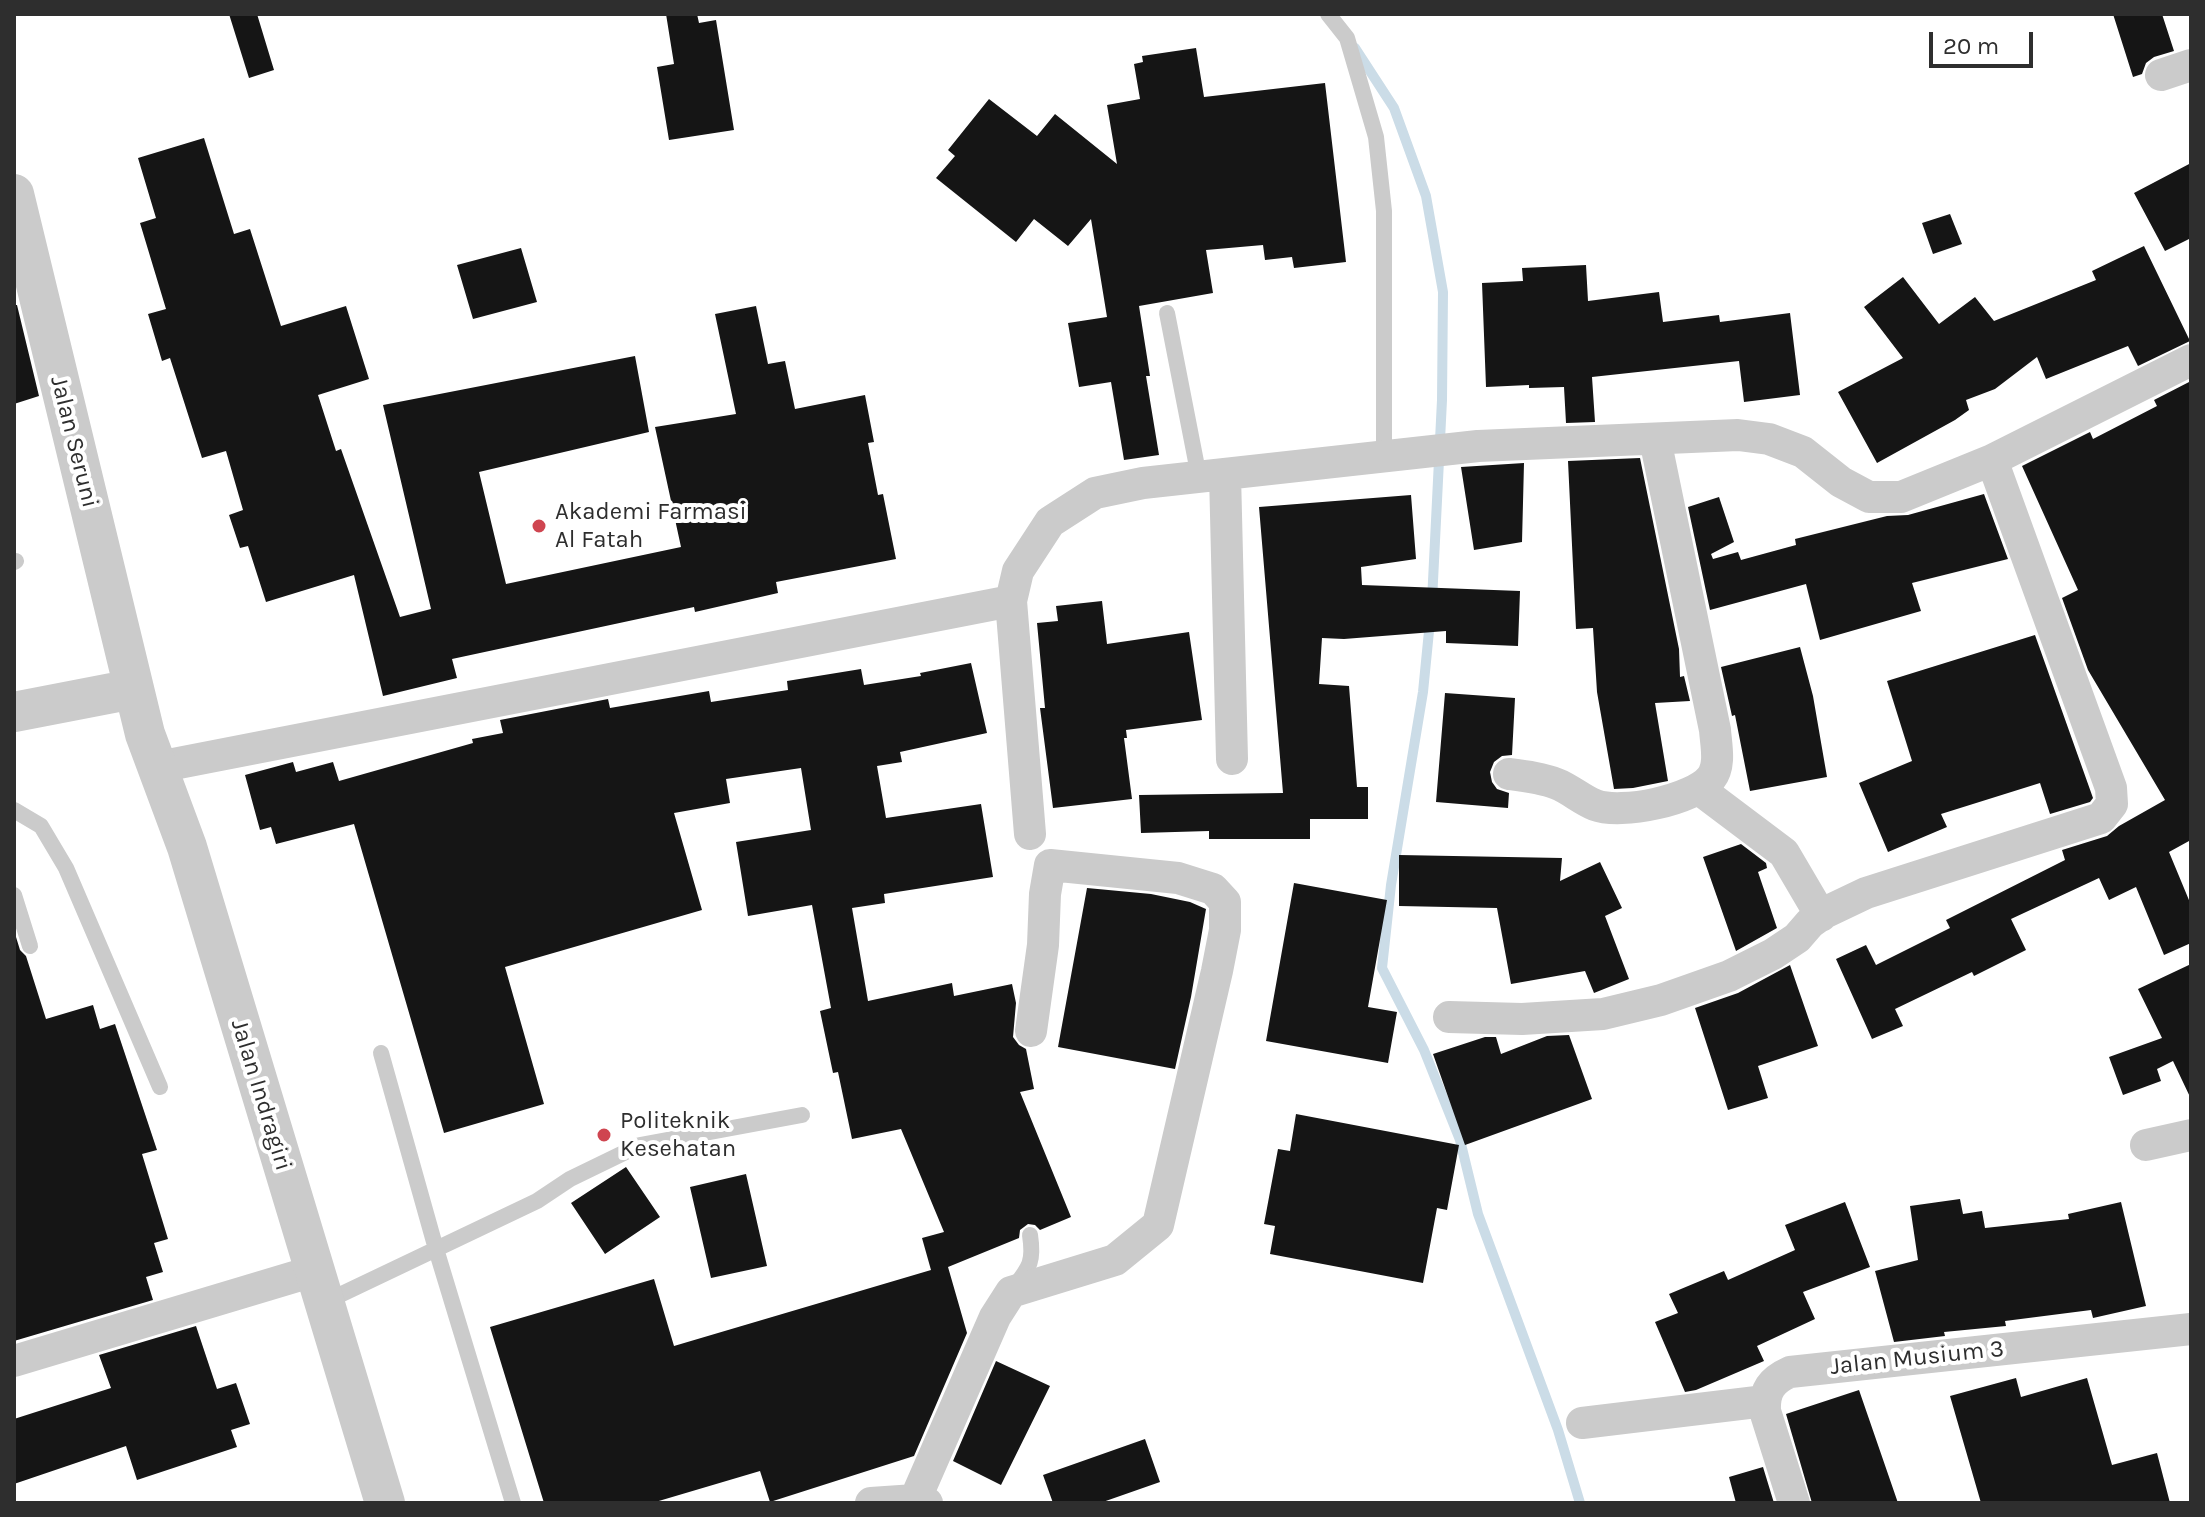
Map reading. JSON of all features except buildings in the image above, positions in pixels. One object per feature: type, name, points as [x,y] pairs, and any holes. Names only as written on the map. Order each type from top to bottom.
[{"type":"street","name":"Jalan Seruni","points":[[14,194],[133,689]]},
{"type":"street","points":[[1030,834],[1011,601],[1018,571],[1050,522],[1095,493],[1212,475],[1421,451],[1738,435],[1769,439],[1803,452],[1841,482],[1869,497],[1901,497],[1992,460],[2191,360]]},
{"type":"street","points":[[1509,774],[1557,784],[1595,805],[1611,808],[1663,802],[1699,789],[1713,776],[1717,758],[1715,730],[1655,439]]},
{"type":"street","points":[[1449,1017],[1522,1019],[1603,1014],[1661,1000],[1729,976],[1773,954],[1797,938],[1810,923],[1866,893],[2101,818],[2112,804],[2111,788],[1992,460]]},
{"type":"street","points":[[1212,475],[1232,759]]},
{"type":"street","points":[[158,767],[1011,601]]},
{"type":"street","points":[[14,712],[133,689]]},
{"type":"street","name":"Jalan Indragiri","points":[[133,689],[145,734],[187,847],[385,1503]]},
{"type":"street","points":[[1699,789],[1784,853],[1821,916]]},
{"type":"street","points":[[871,1503],[921,1501],[995,1317],[1011,1292],[1115,1260],[1158,1225],[1217,971],[1225,930],[1225,902],[1213,889],[1178,878],[1050,865],[1031,1031]]},
{"type":"street","points":[[2146,1145],[2191,1135]]},
{"type":"street","points":[[14,1361],[319,1287]]},
{"type":"street","name":"Jalan Musium 3","points":[[1765,1401],[1769,1386],[1776,1378],[1790,1372],[2191,1329]]},
{"type":"street","points":[[1582,1423],[1765,1401],[1765,1411],[1794,1503]]},
{"type":"lane","points":[[1328,14],[1347,38],[1376,137],[1384,211],[1384,456]]},
{"type":"lane","points":[[1167,313],[1212,475]]},
{"type":"lane","points":[[14,810],[41,826],[66,868],[160,1087]]},
{"type":"lane","points":[[14,895],[30,946]]},
{"type":"lane","points":[[381,1053],[513,1503]]},
{"type":"lane","points":[[319,1287],[436,1249],[537,1201],[570,1179],[640,1145],[802,1115]]},
{"type":"lane","points":[[1011,1292],[1027,1270],[1033,1255],[1030,1235]]},
{"type":"waterway","points":[[1355,48],[1394,108],[1426,196],[1443,292],[1442,400],[1432,601]]},
{"type":"waterway","points":[[1430,621],[1423,692],[1391,885],[1382,968],[1424,1050],[1460,1140],[1478,1214],[1558,1430],[1580,1503]]},
{"type":"place","name":"Akademi Farmasi Al Fatah","points":[[539,526]]},
{"type":"place","name":"Politeknik Kesehatan","points":[[604,1135]]}]
